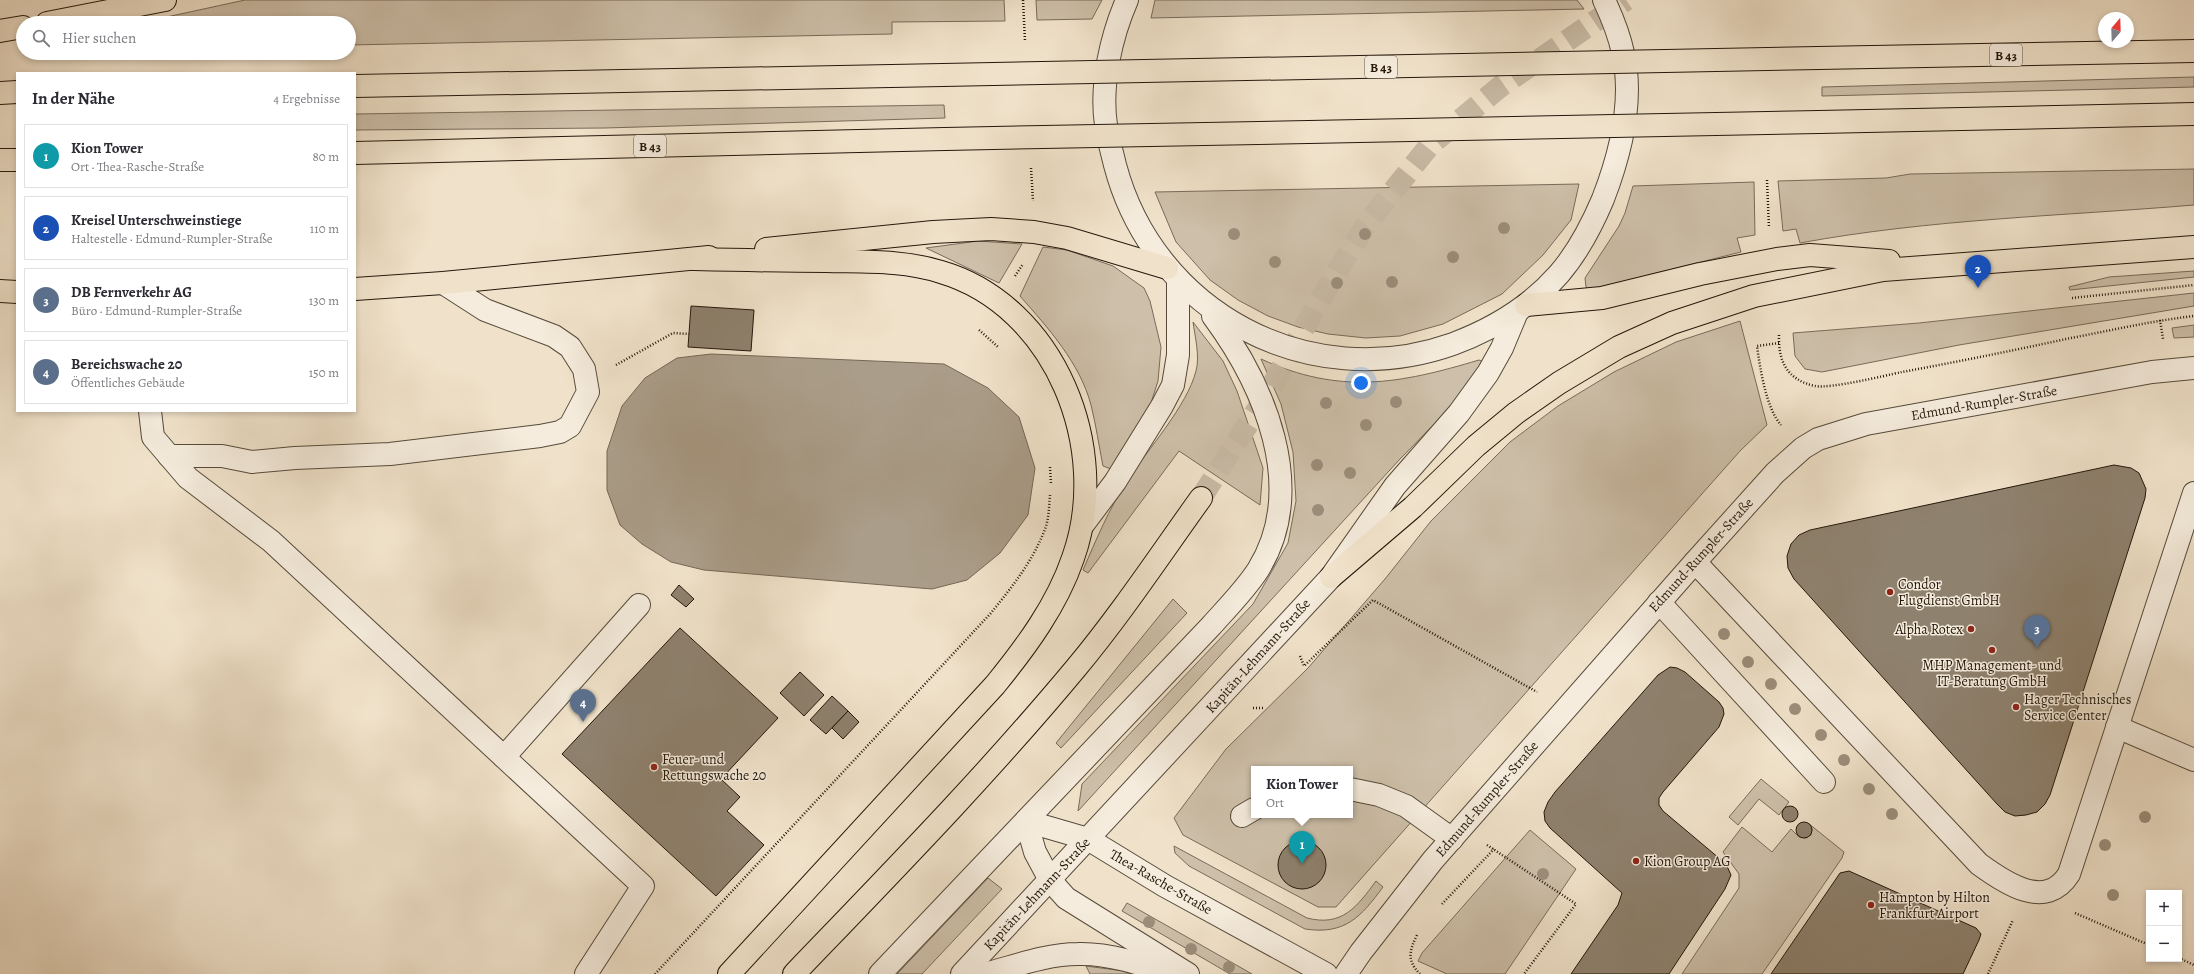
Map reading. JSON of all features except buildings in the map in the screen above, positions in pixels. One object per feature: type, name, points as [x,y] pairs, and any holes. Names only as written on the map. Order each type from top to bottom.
[{"type":"highway","points":[[83,16],[165,0]]},
{"type":"highway","points":[[0,31],[16,28]]},
{"type":"highway","name":"B 43","points":[[356,86],[2194,51]]},
{"type":"highway","points":[[0,93],[16,92]]},
{"type":"highway","name":"B 43","points":[[356,153],[945,139],[2194,114]]},
{"type":"highway","points":[[0,160],[16,160]]},
{"type":"highway","points":[[356,290],[694,260],[785,246],[933,232],[991,230],[1034,232],[1074,240],[1172,274]]},
{"type":"highway","points":[[1331,577],[1413,506],[1476,446],[1516,413],[1560,383],[1619,347],[1672,323],[1754,296],[1883,270],[2194,247]]},
{"type":"highway","points":[[1522,308],[1602,298],[1700,274],[1777,259],[1810,255],[1936,265]]},
{"type":"highway","points":[[694,260],[886,262],[912,265],[942,272],[972,284],[1013,313],[1047,352],[1061,376],[1071,401],[1079,426],[1083,452],[1085,501],[1082,526],[1074,558],[1060,589],[1020,654],[995,685],[729,974]]},
{"type":"highway","points":[[0,291],[16,292]]},
{"type":"highway","points":[[794,974],[981,778],[1071,673],[1123,608],[1201,498]]},
{"type":"street","points":[[1128,0],[1122,12],[1109,64],[1105,93],[1106,124],[1125,197],[1154,252],[1172,274],[1204,303],[1237,325],[1263,338],[1316,355],[1347,359],[1380,359],[1410,356],[1441,348],[1474,336],[1522,308],[1558,274],[1589,229],[1609,182],[1619,147],[1625,109],[1626,82],[1624,61],[1615,24],[1604,0]]},
{"type":"street","points":[[1082,526],[1115,482],[1162,406],[1173,385],[1178,355],[1172,274]]},
{"type":"street","points":[[169,456],[222,456],[252,462],[295,458],[390,454],[540,436],[560,432],[570,426],[588,392],[584,370],[570,347],[554,336],[485,310],[443,283]]},
{"type":"street","points":[[880,974],[1240,593],[1258,569],[1275,532],[1279,506],[1281,475],[1268,417],[1244,361],[1204,303]]},
{"type":"street","name":"Kapitän-Lehmann-Straße","points":[[962,974],[1331,577],[1395,486],[1459,413],[1484,378],[1502,348],[1522,308]]},
{"type":"street","name":"Edmund-Rumpler-Straße","points":[[1346,974],[1361,952],[1457,834],[1659,602],[1775,473],[1803,448],[1818,439],[1866,424],[2152,372],[2194,368]]},
{"type":"street","points":[[150,412],[153,437],[188,478],[271,541],[643,886],[586,974]]},
{"type":"street","points":[[1695,562],[1979,864],[1999,878],[2026,891],[2048,892],[2063,885],[2069,874],[2194,493]]},
{"type":"street","points":[[1659,602],[1824,782]]},
{"type":"street","points":[[504,757],[639,605]]},
{"type":"street","points":[[2117,727],[2194,760]]},
{"type":"street","points":[[1353,790],[1379,795],[1406,806],[1457,834]]},
{"type":"street","points":[[1026,821],[1035,852],[1050,880],[1066,898],[1188,974]]},
{"type":"street","name":"Thea-Rasche-Straße","points":[[1026,821],[1088,839],[1165,886],[1326,974]]},
{"type":"street","points":[[985,974],[1028,963],[1078,954],[1116,958],[1170,974]]},
{"type":"path","points":[[1023,0],[1025,48]]},
{"type":"path","points":[[999,348],[976,328],[999,302],[1034,243],[1031,160]]},
{"type":"path","points":[[1766,180],[1769,233]]},
{"type":"path","points":[[2072,298],[2194,285]]},
{"type":"path","points":[[1779,335],[1781,361],[1787,371],[1799,380],[1816,386],[1894,374],[2160,320],[2194,316]]},
{"type":"path","points":[[586,382],[673,333],[689,334]]},
{"type":"path","points":[[1768,400],[1757,346],[1779,343]]},
{"type":"path","points":[[1050,463],[1051,485]]},
{"type":"path","points":[[655,974],[991,613],[1013,587],[1032,558],[1046,528],[1051,492]]},
{"type":"path","points":[[1304,666],[1373,600],[1567,709]]},
{"type":"path","points":[[1457,834],[1494,849],[1576,904],[1524,974]]},
{"type":"path","points":[[1438,907],[1494,849]]},
{"type":"path","points":[[1988,974],[2026,891],[2146,944]]},
{"type":"path","points":[[2182,959],[2194,965]]},
{"type":"shaded area","points":[[245,0],[1004,0],[1005,21],[892,22],[892,34],[356,45],[356,16],[171,16]]},
{"type":"shaded area","points":[[1036,0],[1102,0],[1092,19],[1037,20]]},
{"type":"shaded area","points":[[1155,0],[1577,0],[1584,9],[1151,18]]},
{"type":"shaded area","points":[[2194,77],[2194,87],[1822,96],[1822,87]]},
{"type":"shaded area","points":[[944,105],[945,118],[605,128],[356,130],[356,114]]},
{"type":"shaded area","points":[[2194,169],[2194,205],[1947,223],[1898,228],[1800,243],[1796,229],[1783,231],[1778,181],[1886,178],[1910,174]]},
{"type":"shaded area","points":[[1754,182],[1755,235],[1737,238],[1741,252],[1590,290],[1586,287],[1585,278],[1619,226],[1625,213],[1633,186]]},
{"type":"shaded area","points":[[1579,184],[1571,220],[1543,255],[1502,294],[1443,324],[1400,336],[1366,338],[1328,334],[1298,327],[1268,316],[1238,300],[1210,280],[1176,242],[1155,192]]},
{"type":"shaded area","points":[[978,241],[1022,244],[999,283],[926,248]]},
{"type":"shaded area","points":[[1043,247],[1067,250],[1113,266],[1144,288],[1150,301],[1161,347],[1158,381],[1150,406],[1111,469],[1103,466],[1091,405],[1079,375],[1071,360],[1052,333],[1020,296]]},
{"type":"shaded area","points":[[2194,271],[2194,277],[2070,290],[2069,287],[2109,277]]},
{"type":"shaded area","points":[[2194,293],[2194,306],[1959,345],[1822,372],[1805,369],[1795,356],[1793,333],[1919,323]]},
{"type":"shaded area","points":[[1740,321],[1767,425],[1740,451],[1336,907],[1318,907],[1183,835],[1174,818],[1226,749],[1308,668],[1385,579],[1431,521],[1510,442],[1558,406],[1614,372],[1676,342]]},
{"type":"shaded area","points":[[1193,322],[1223,361],[1237,391],[1263,468],[1260,505],[1179,451],[1088,573],[1083,570],[1114,502],[1127,481],[1176,413],[1191,384],[1196,371],[1198,359]]},
{"type":"shaded area","points":[[2194,325],[2194,337],[2174,338],[2172,328]]},
{"type":"shaded area","points":[[711,354],[944,364],[988,388],[1019,417],[1035,468],[1028,515],[1000,553],[967,580],[932,589],[704,570],[671,562],[642,544],[620,525],[607,490],[607,451],[622,406],[645,378],[677,358]]},
{"type":"shaded area","points":[[1261,359],[1317,378],[1370,382],[1396,380],[1422,375],[1479,360],[1484,362],[1450,408],[1400,459],[1078,811],[1082,784],[1253,604],[1288,543],[1296,501],[1293,452],[1281,404]]},
{"type":"shaded area","points":[[1173,599],[1187,613],[1061,748],[1056,743]]},
{"type":"shaded area","points":[[1761,779],[1789,802],[1779,815],[1759,799],[1738,825],[1729,817]]},
{"type":"shaded area","points":[[1808,823],[1844,852],[1842,858],[1762,974],[1682,974],[1739,888],[1739,874],[1723,852],[1742,827],[1772,852],[1791,829],[1799,837],[1806,838],[1811,835],[1812,829]]},
{"type":"shaded area","points":[[1530,830],[1576,869],[1505,974],[1447,974],[1418,961],[1422,953]]},
{"type":"shaded area","points":[[1174,846],[1307,918],[1330,920],[1339,917],[1348,913],[1355,907],[1376,881],[1383,887],[1367,907],[1351,922],[1331,929],[1305,929],[1189,866],[1175,853]]},
{"type":"shaded area","points":[[988,878],[1002,889],[922,974],[897,974]]},
{"type":"shaded area","points":[[1127,903],[1252,974],[1230,974],[1122,911]]},
{"type":"shaded area","points":[[1086,966],[1124,971],[1131,974],[1090,974]]},
{"type":"tunnel","points":[[1201,498],[1269,391],[1315,308],[1365,226],[1430,145],[1501,86],[1626,0]]},
{"type":"place","name":"Kreisel Unterschweinstiege","points":[[1978,288]]},
{"type":"place","name":"Condor Flugdienst GmbH","points":[[1890,592]]},
{"type":"place","name":"Alpha Rotex","points":[[1971,629]]},
{"type":"place","name":"DB Fernverkehr AG","points":[[2037,648]]},
{"type":"place","name":"MHP Management- und IT-Beratung GmbH","points":[[1992,650]]},
{"type":"place","name":"Hager Technisches Service Center","points":[[2016,707]]},
{"type":"place","name":"Bereichswache 20","points":[[583,722]]},
{"type":"place","name":"Feuer- und Rettungswache 20","points":[[654,767]]},
{"type":"place","name":"Kion Group AG","points":[[1636,861]]},
{"type":"place","name":"Kion Tower","points":[[1302,864]]},
{"type":"place","name":"Hampton by Hilton Frankfurt Airport","points":[[1871,905]]}]
